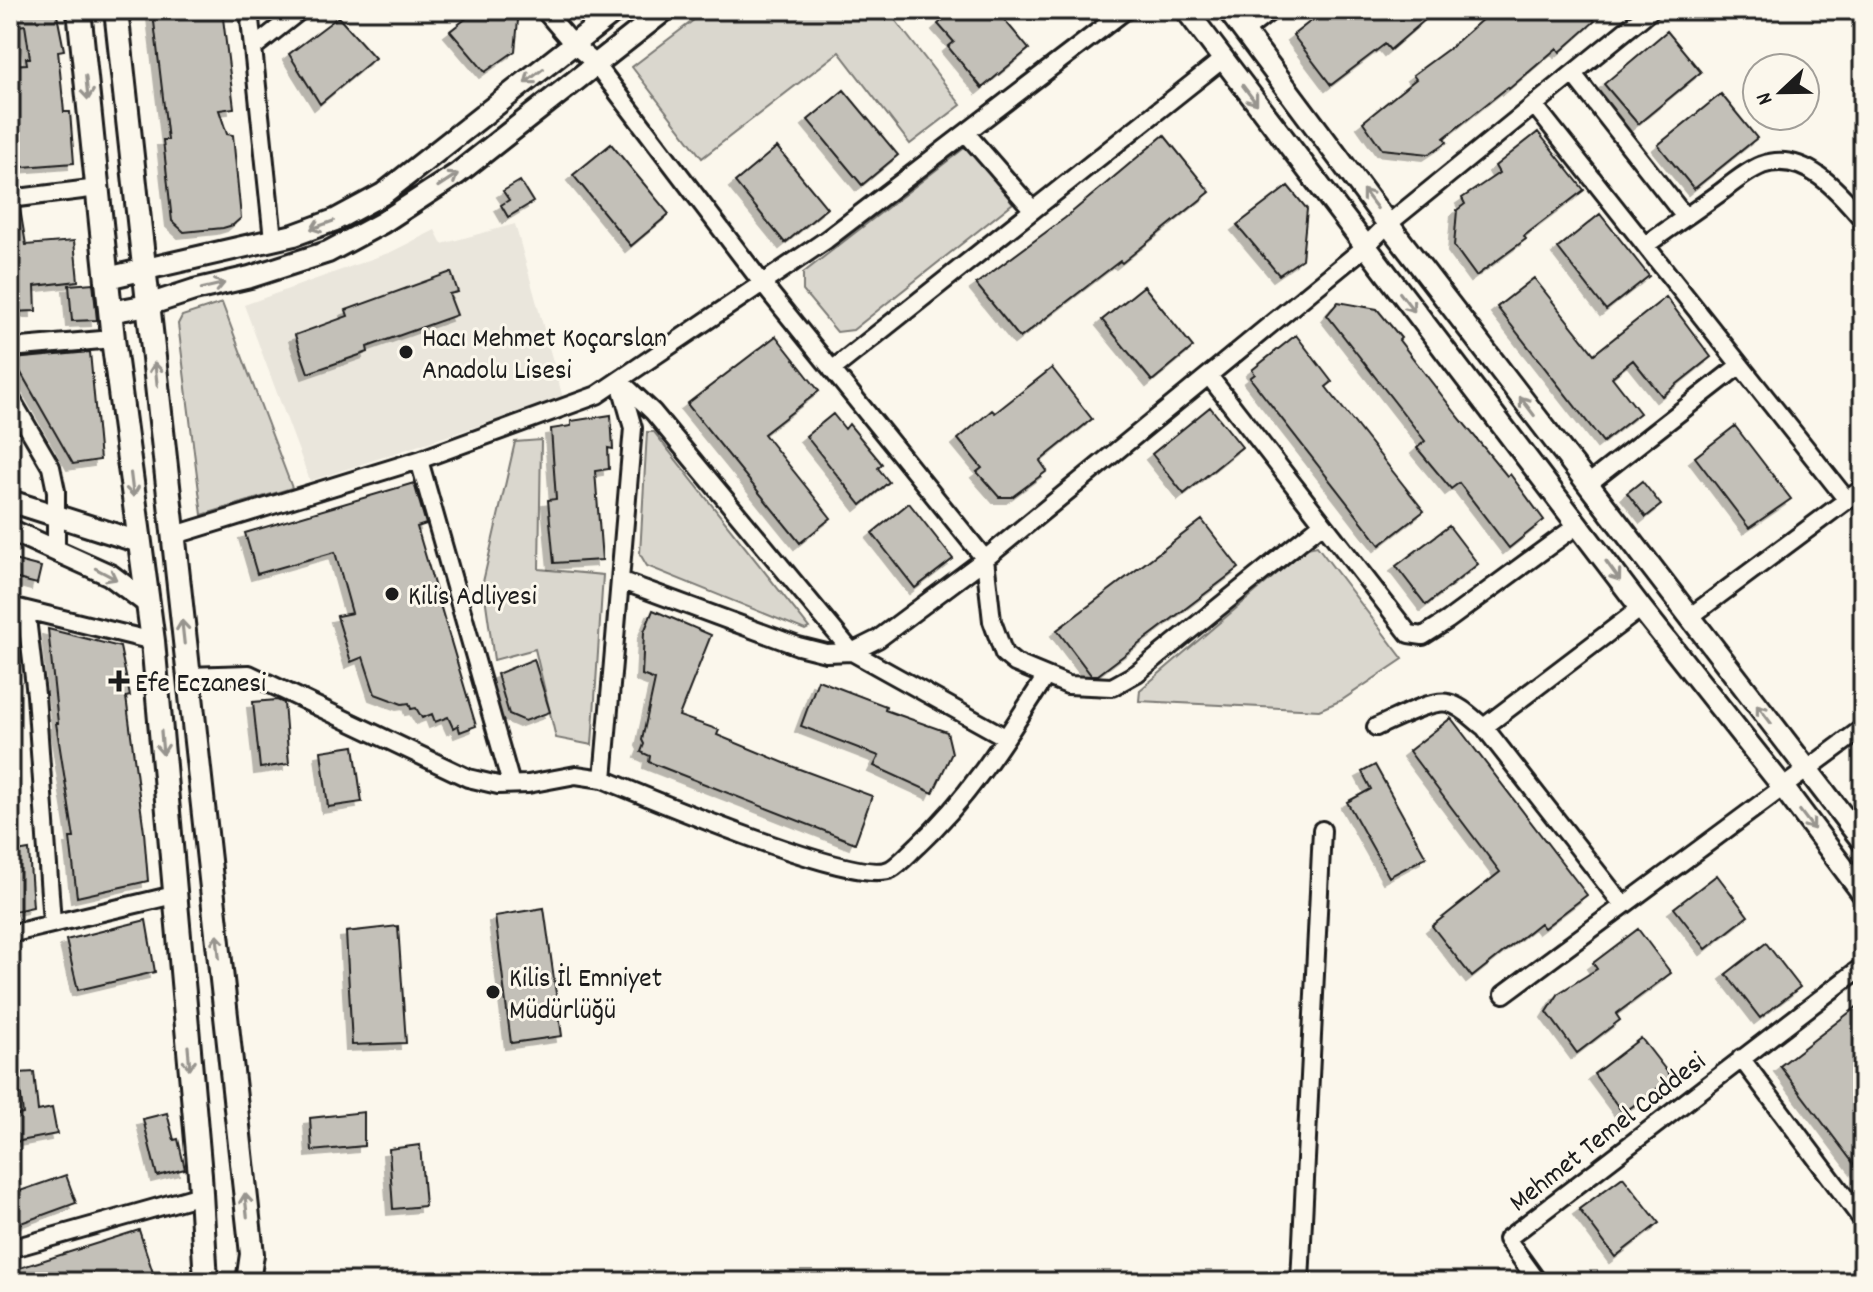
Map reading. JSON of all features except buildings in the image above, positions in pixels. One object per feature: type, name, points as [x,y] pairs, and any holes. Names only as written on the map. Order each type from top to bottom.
[{"type":"main road","points":[[79,10],[113,339],[153,641],[206,1282]]},
{"type":"main road","points":[[116,10],[252,1254],[248,1282]]},
{"type":"street","points":[[249,10],[273,239]]},
{"type":"street","points":[[253,48],[301,10]]},
{"type":"street","points":[[544,10],[574,45],[595,63],[762,283],[985,559],[992,621],[1004,654],[1015,663],[1068,685],[1112,687],[1137,673],[1323,523]]},
{"type":"street","points":[[107,278],[273,239],[335,220],[383,194],[617,10]]},
{"type":"street","points":[[110,312],[148,305],[250,277],[328,252],[382,223],[457,174],[665,10]]},
{"type":"street","points":[[172,536],[419,460],[597,395],[826,240],[1126,10]]},
{"type":"street","points":[[1186,10],[1863,894]]},
{"type":"street","points":[[1228,10],[1388,224],[1863,842]]},
{"type":"street","points":[[1245,31],[1272,10]]},
{"type":"street","points":[[622,581],[798,646],[826,653],[852,652],[878,639],[985,559],[1651,10]]},
{"type":"street","points":[[832,370],[1223,59]]},
{"type":"street","points":[[1573,74],[1685,217]]},
{"type":"street","points":[[1535,106],[1847,500]]},
{"type":"street","points":[[966,133],[1033,210]]},
{"type":"street","points":[[1646,245],[1752,169],[1776,162],[1804,168],[1820,176],[1842,195],[1863,220]]},
{"type":"street","points":[[10,199],[98,188]]},
{"type":"street","points":[[10,348],[113,339]]},
{"type":"street","points":[[1588,484],[1740,365]]},
{"type":"street","points":[[1209,376],[1409,634],[1423,636],[1579,524]]},
{"type":"street","points":[[603,779],[633,428],[619,380]]},
{"type":"street","points":[[619,380],[653,412],[852,652],[1005,737]]},
{"type":"street","points":[[10,397],[51,467],[56,491],[56,551]]},
{"type":"street","points":[[419,460],[511,784]]},
{"type":"street","points":[[1691,616],[1863,488]]},
{"type":"street","points":[[10,501],[139,542]]},
{"type":"street","points":[[10,530],[110,575],[146,602]]},
{"type":"street","points":[[52,923],[36,695],[18,608],[153,641]]},
{"type":"street","points":[[1484,727],[1641,608]]},
{"type":"street","points":[[188,676],[249,674],[468,778],[498,785],[576,775],[603,779],[761,841],[855,870],[878,873],[892,869],[947,818],[1046,676]]},
{"type":"street","points":[[1376,727],[1444,701],[1459,707],[1484,727],[1623,905]]},
{"type":"street","points":[[1504,994],[1863,728]]},
{"type":"street","points":[[1300,1282],[1322,830]]},
{"type":"street","points":[[10,934],[174,895]]},
{"type":"street","points":[[1863,966],[1741,1058],[1863,1221]]},
{"type":"street","name":"Mehmet Temel Caddesi","points":[[1538,1282],[1507,1239],[1741,1058]]},
{"type":"street","points":[[10,1249],[201,1195]]},
{"type":"shaded area","points":[[707,10],[902,10],[893,17],[961,105],[910,144],[839,52],[702,158],[632,67]]},
{"type":"shaded area","points":[[967,146],[1013,203],[853,330],[837,332],[803,291],[803,273]]},
{"type":"shaded area","name":"Hacı Mehmet Koçarslan Anadolu Lisesi","points":[[515,224],[563,398],[310,481],[244,305],[391,252],[435,230],[442,244]]},
{"type":"shaded area","points":[[222,303],[292,488],[202,515],[178,324],[182,316]]},
{"type":"shaded area","points":[[647,432],[654,432],[809,628],[805,630],[647,566],[640,554]]},
{"type":"shaded area","points":[[541,440],[539,569],[603,575],[592,745],[556,738],[535,649],[494,660],[483,582],[515,442]]},
{"type":"shaded area","points":[[1317,546],[1403,659],[1342,700],[1319,710],[1139,701],[1140,690],[1307,548]]},
{"type":"place","name":"Hacı Mehmet Koçarslan Anadolu Lisesi","points":[[406,352]]},
{"type":"place","name":"Kilis Adliyesi","points":[[392,594]]},
{"type":"place","name":"Efe Eczanesi","points":[[119,681]]},
{"type":"place","name":"Kilis İl Emniyet Müdürlüğü","points":[[493,992]]}]
